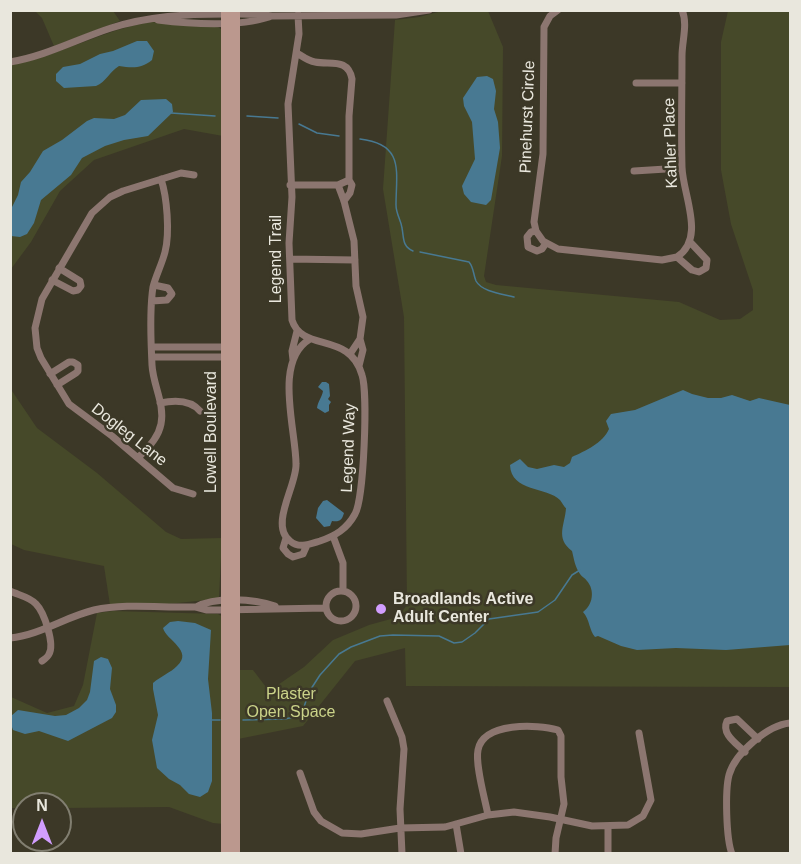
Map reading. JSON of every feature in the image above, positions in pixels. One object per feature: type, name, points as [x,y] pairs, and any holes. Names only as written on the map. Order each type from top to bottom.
[{"type":"main road","name":"Lowell Boulevard","points":[[230,16],[231,605],[235,854]]},
{"type":"main road","name":"Lowell Boulevard","points":[[226,854],[231,605]]},
{"type":"street","points":[[143,10],[149,16]]},
{"type":"street","points":[[10,62],[40,56],[108,29],[149,16],[202,14],[258,21],[272,16],[396,15],[429,10]]},
{"type":"street","name":"Pinehurst Circle","points":[[558,10],[548,18],[544,27],[543,144],[534,214],[536,231],[531,232],[527,237],[528,247],[537,251],[542,249],[546,243],[562,250],[662,260],[677,257]]},
{"type":"street","name":"Kahler Place","points":[[682,10],[685,23],[682,44],[682,168],[693,231],[691,243]]},
{"type":"street","name":"Legend Trail","points":[[286,538],[283,531],[283,516],[296,470],[290,414],[290,371],[297,331],[291,311],[292,197],[288,104],[293,61],[297,53],[298,15]]},
{"type":"street","name":"Legend Way","points":[[297,53],[314,62],[340,63],[351,72],[348,157],[352,185],[344,201]]},
{"type":"street","points":[[636,83],[682,83]]},
{"type":"street","points":[[634,171],[682,168]]},
{"type":"street","name":"Dogleg Lane","points":[[193,494],[187,494],[174,488],[112,436],[75,410],[50,374],[37,348],[35,328],[39,306],[52,280],[88,217],[103,202],[117,194],[181,173],[194,175]]},
{"type":"street","points":[[138,458],[153,442],[159,431],[162,415],[152,368],[152,301],[166,239],[165,190],[162,179]]},
{"type":"street","points":[[290,185],[338,186],[350,180]]},
{"type":"street","name":"Legend Way","points":[[338,186],[354,241],[356,285],[363,317],[360,339],[363,350],[359,366]]},
{"type":"street","points":[[536,231],[546,243]]},
{"type":"street","points":[[691,243],[707,260],[706,267],[702,271],[695,272],[677,257],[683,254],[691,243]]},
{"type":"street","points":[[290,259],[355,260]]},
{"type":"street","points":[[52,280],[73,291],[78,290],[81,286],[80,281],[59,268]]},
{"type":"street","points":[[152,301],[167,300],[172,294],[168,288],[154,285]]},
{"type":"street","points":[[293,360],[302,344],[310,339],[297,331]]},
{"type":"street","name":"Legend Way","points":[[310,339],[336,345],[350,354],[359,366],[365,388],[362,492],[356,513],[347,526],[333,536]]},
{"type":"street","points":[[350,354],[360,339]]},
{"type":"street","points":[[153,347],[231,352]]},
{"type":"street","points":[[153,357],[231,352]]},
{"type":"street","points":[[50,374],[69,362],[78,365],[76,373],[57,385]]},
{"type":"street","points":[[160,403],[178,401],[189,403],[200,411]]},
{"type":"street","points":[[307,545],[303,554],[293,557],[284,548],[286,538],[293,544],[307,545],[333,536],[343,563],[344,591]]},
{"type":"street","points":[[10,591],[34,598],[40,609],[51,646],[50,654],[42,661]]},
{"type":"street","points":[[344,591],[352,595],[357,603],[353,616],[345,621],[335,620],[327,613],[326,608],[330,595],[344,591]]},
{"type":"street","points":[[10,638],[29,635],[99,609],[196,607],[206,602],[278,608],[326,608]]},
{"type":"street","points":[[387,701],[402,737],[404,749],[400,828],[402,854]]},
{"type":"street","points":[[745,752],[725,732],[727,721],[737,719],[758,739]]},
{"type":"street","points":[[732,854],[728,839],[728,783],[732,768],[758,739],[774,727],[790,723]]},
{"type":"street","points":[[488,815],[478,758],[480,744],[499,728],[548,727],[558,729],[561,736],[561,777],[564,804],[555,854]]},
{"type":"street","points":[[300,773],[314,812],[321,821],[342,833],[352,835],[400,828],[432,828],[488,815],[514,812],[592,826],[628,825],[643,816],[651,800],[639,733]]},
{"type":"street","points":[[456,824],[461,854]]},
{"type":"street","points":[[608,826],[608,854]]},
{"type":"green space","points":[[35,11],[113,11],[120,21],[54,46],[42,18]]},
{"type":"green space","name":"Plaster Open Space","points":[[442,11],[488,11],[503,47],[502,156],[484,276],[486,282],[496,285],[679,302],[720,320],[740,319],[753,310],[753,290],[731,224],[721,170],[721,42],[728,11],[790,11],[790,687],[406,686],[405,648],[355,661],[303,726],[238,739],[240,670],[253,670],[269,691],[304,667],[333,640],[369,625],[398,617],[407,605],[404,317],[383,189],[395,20]]},
{"type":"green space","points":[[151,22],[217,26],[222,30],[223,136],[184,129],[94,160],[60,191],[31,242],[11,269],[11,65],[46,56],[115,31]]},
{"type":"green space","points":[[10,388],[37,428],[97,473],[166,532],[181,539],[222,538],[219,597],[168,604],[110,605],[104,566],[24,550],[11,544]]},
{"type":"green space","points":[[113,611],[218,614],[223,617],[224,824],[213,823],[169,807],[72,808],[72,792],[12,792],[11,808],[11,697],[47,713],[74,706],[83,685],[97,613]]},
{"type":"water","points":[[137,41],[147,41],[154,51],[152,60],[144,65],[119,66],[96,86],[64,88],[56,81],[56,74],[63,67],[80,64]]},
{"type":"water","points":[[487,76],[493,79],[496,91],[494,109],[498,122],[500,148],[491,200],[486,205],[471,202],[464,194],[462,186],[475,159],[472,122],[464,106],[463,98],[477,77]]},
{"type":"water","points":[[166,99],[172,104],[173,112],[148,136],[105,146],[82,158],[71,175],[41,200],[34,223],[27,234],[20,237],[11,236],[11,209],[21,182],[43,151],[94,118],[114,119],[125,115],[141,100]]},
{"type":"water","points":[[322,382],[329,384],[328,399],[331,402],[329,411],[325,413],[317,408],[323,391],[318,387]]},
{"type":"water","points":[[683,390],[708,398],[732,395],[750,401],[759,398],[790,405],[790,645],[726,650],[676,648],[637,650],[598,636],[595,637],[583,612],[591,601],[590,585],[578,571],[572,551],[562,536],[566,508],[554,496],[523,485],[512,474],[510,465],[520,459],[528,467],[537,469],[554,465],[564,467],[570,463],[572,457],[603,438],[609,429],[606,421],[611,414],[635,410]]},
{"type":"water","points":[[327,500],[344,513],[340,520],[332,521],[330,526],[324,527],[316,518],[318,508],[323,501]]},
{"type":"water","points":[[170,622],[195,623],[211,630],[208,679],[212,713],[212,781],[208,792],[200,797],[189,794],[157,768],[152,740],[158,715],[153,683],[177,666],[182,655],[178,646],[163,628]]},
{"type":"water","points":[[101,657],[108,659],[112,668],[110,689],[116,712],[112,718],[68,741],[39,731],[25,734],[13,730],[11,716],[18,710],[55,716],[66,715],[79,708],[87,700],[90,692],[94,661]]},
{"type":"waterway","points":[[171,113],[215,116]]},
{"type":"waterway","points":[[247,116],[278,118]]},
{"type":"waterway","points":[[299,124],[317,133],[339,136]]},
{"type":"waterway","points":[[360,139],[374,142],[391,153],[395,162],[396,205],[403,238],[405,244],[413,251]]},
{"type":"waterway","points":[[420,252],[469,262],[479,285],[493,292],[514,297]]},
{"type":"waterway","points":[[243,720],[294,717],[304,707],[309,692],[320,675],[339,654],[351,647],[380,636],[393,635],[439,636],[454,643],[462,642],[489,619],[538,612],[555,600],[572,575],[580,570]]},
{"type":"waterway","points":[[212,720],[220,720]]},
{"type":"place","name":"Broadlands Active Adult Center","points":[[381,609]]}]
